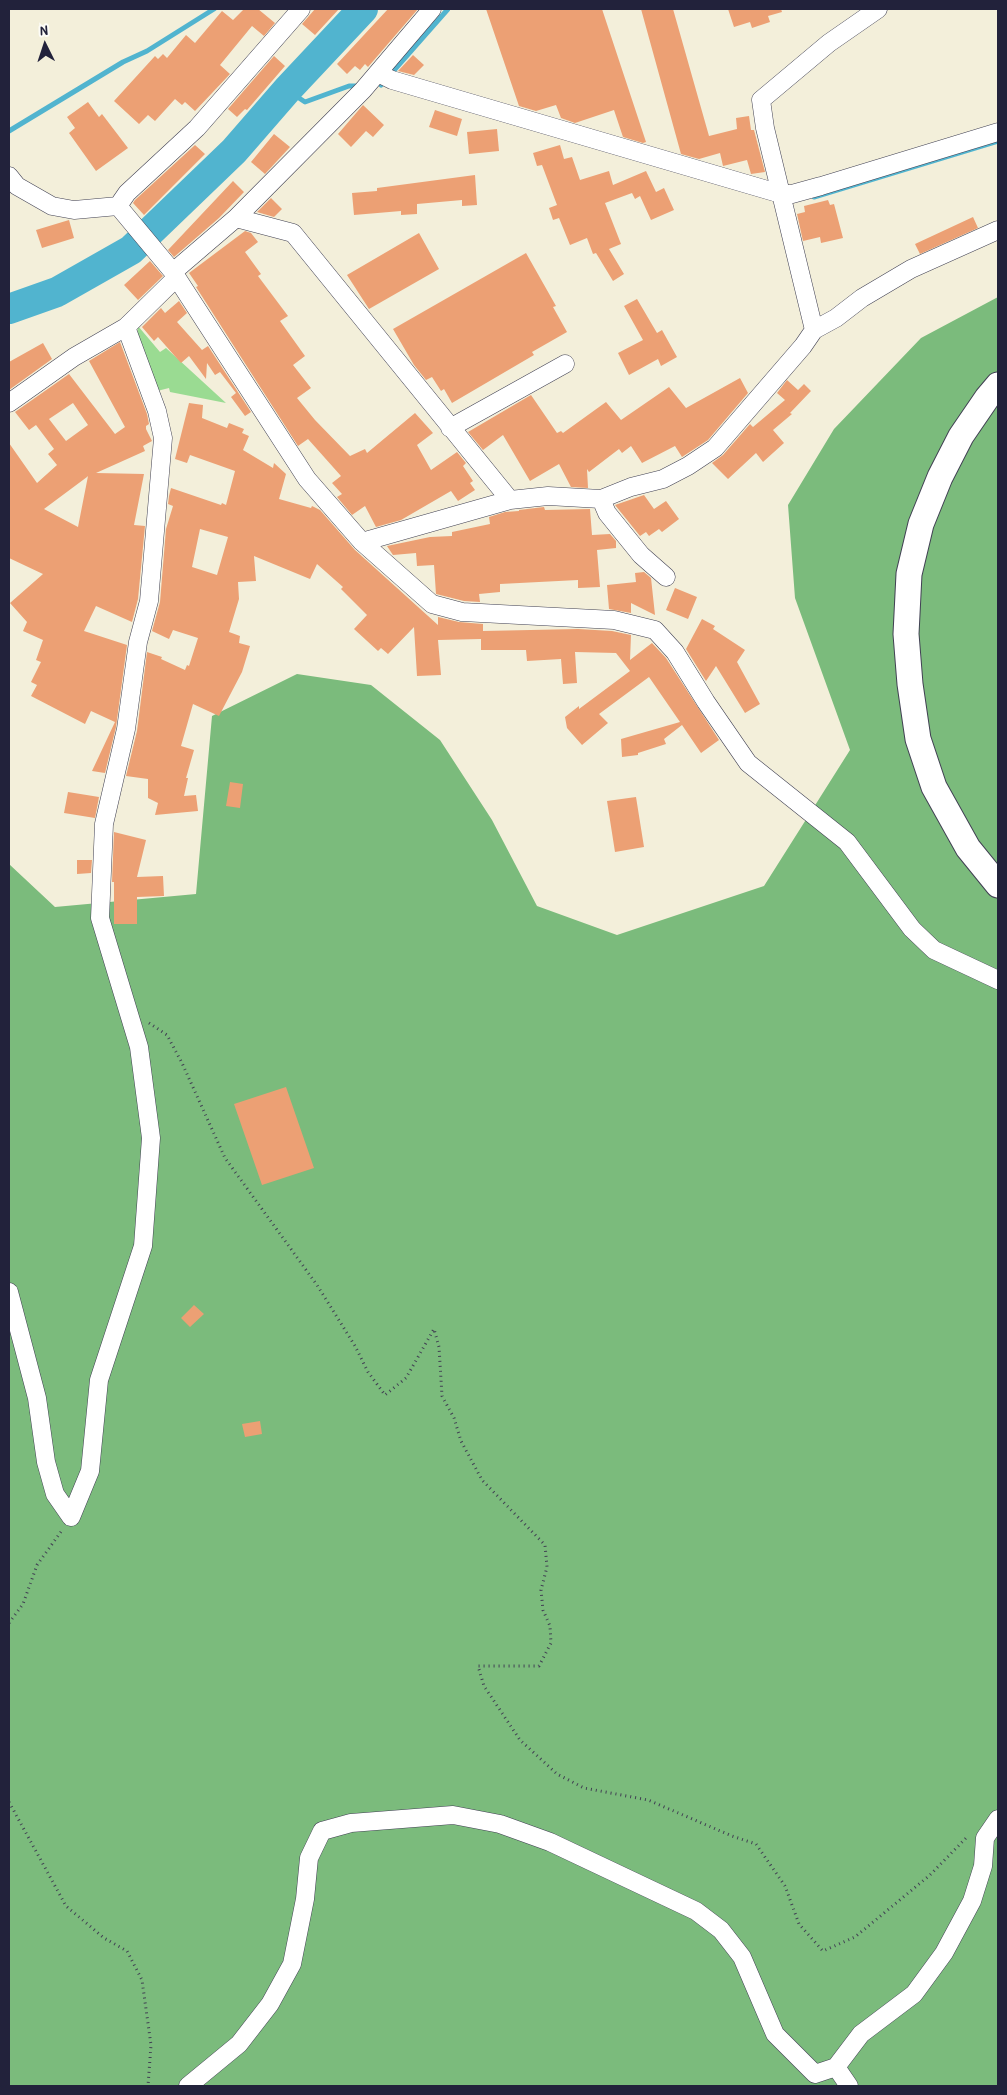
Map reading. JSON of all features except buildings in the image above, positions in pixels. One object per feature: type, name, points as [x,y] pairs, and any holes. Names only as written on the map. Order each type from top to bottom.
[{"type":"street","points":[[122,210],[127,194],[197,128],[301,9]]},
{"type":"street","points":[[9,403],[74,357],[126,327],[175,275],[378,79],[432,9]]},
{"type":"street","points":[[814,330],[765,128],[761,100],[829,43],[878,9]]},
{"type":"street","points":[[378,79],[782,199],[792,194],[998,132]]},
{"type":"street","points":[[9,176],[17,186],[52,206],[74,210],[122,210]]},
{"type":"street","points":[[122,210],[175,275],[307,479],[362,542],[432,604],[462,612],[614,620],[655,630],[675,652],[706,702],[748,763],[847,842],[912,929],[934,950],[998,980]]},
{"type":"street","points":[[236,218],[293,233],[510,500]]},
{"type":"street","points":[[362,542],[510,500],[548,496],[601,499],[632,487],[663,479],[688,466],[715,448],[803,346],[814,330],[836,318],[862,298],[911,269],[998,230]]},
{"type":"street","points":[[71,1517],[90,1471],[99,1380],[143,1246],[151,1138],[139,1047],[100,918],[104,824],[126,729],[138,642],[149,600],[163,438],[150,388],[126,327]]},
{"type":"street","points":[[450,428],[565,364]]},
{"type":"street","points":[[998,386],[987,398],[961,436],[940,477],[922,524],[909,574],[906,634],[910,684],[918,739],[934,787],[968,848],[998,885]]},
{"type":"street","points":[[601,499],[607,513],[641,555],[666,577]]},
{"type":"street","points":[[9,1292],[37,1398],[46,1462],[55,1494],[71,1517]]},
{"type":"street","points":[[188,2086],[239,2044],[270,2004],[292,1964],[305,1900],[309,1858],[322,1831],[351,1822],[453,1815],[500,1824],[550,1842],[696,1911],[721,1930],[742,1957],[775,2034],[815,2074],[836,2067],[861,2034],[914,1994],[944,1954],[972,1901],[983,1866],[985,1838],[998,1819]]},
{"type":"street","points":[[836,2067],[849,2086]]},
{"type":"path","points":[[132,1023],[147,1022],[167,1035],[182,1063],[225,1158],[317,1285],[355,1346],[368,1372],[385,1395],[406,1378],[434,1329],[439,1347],[442,1396],[454,1418],[466,1449],[482,1480],[544,1545],[548,1567],[541,1590],[543,1610],[550,1626],[551,1643],[539,1666],[478,1666],[484,1686],[520,1740],[557,1774],[584,1788],[648,1800],[732,1836],[756,1844],[785,1886],[799,1924],[823,1951],[855,1937],[930,1875],[972,1830]]},
{"type":"path","points":[[9,1623],[23,1604],[37,1565],[71,1517]]},
{"type":"path","points":[[9,1802],[66,1906],[104,1938],[128,1951],[142,1980],[151,2045],[148,2086]]},
{"type":"green space","points":[[998,297],[998,2086],[9,2086],[9,864],[55,907],[196,894],[212,716],[297,674],[371,685],[440,740],[492,820],[537,906],[617,935],[764,886],[850,750],[795,598],[788,505],[834,429],[921,338]]},
{"type":"green space","points":[[138,326],[160,352],[166,348],[226,403],[170,392],[169,388],[157,391],[137,336]]},
{"type":"waterway","points":[[9,131],[123,62],[147,51],[214,9]]},
{"type":"waterway","points":[[9,309],[57,292],[131,250],[234,151],[287,90],[363,9]]},
{"type":"waterway","points":[[381,85],[448,9]]},
{"type":"waterway","points":[[287,90],[305,102],[349,86],[360,86]]},
{"type":"waterway","points":[[814,197],[998,141]]}]
